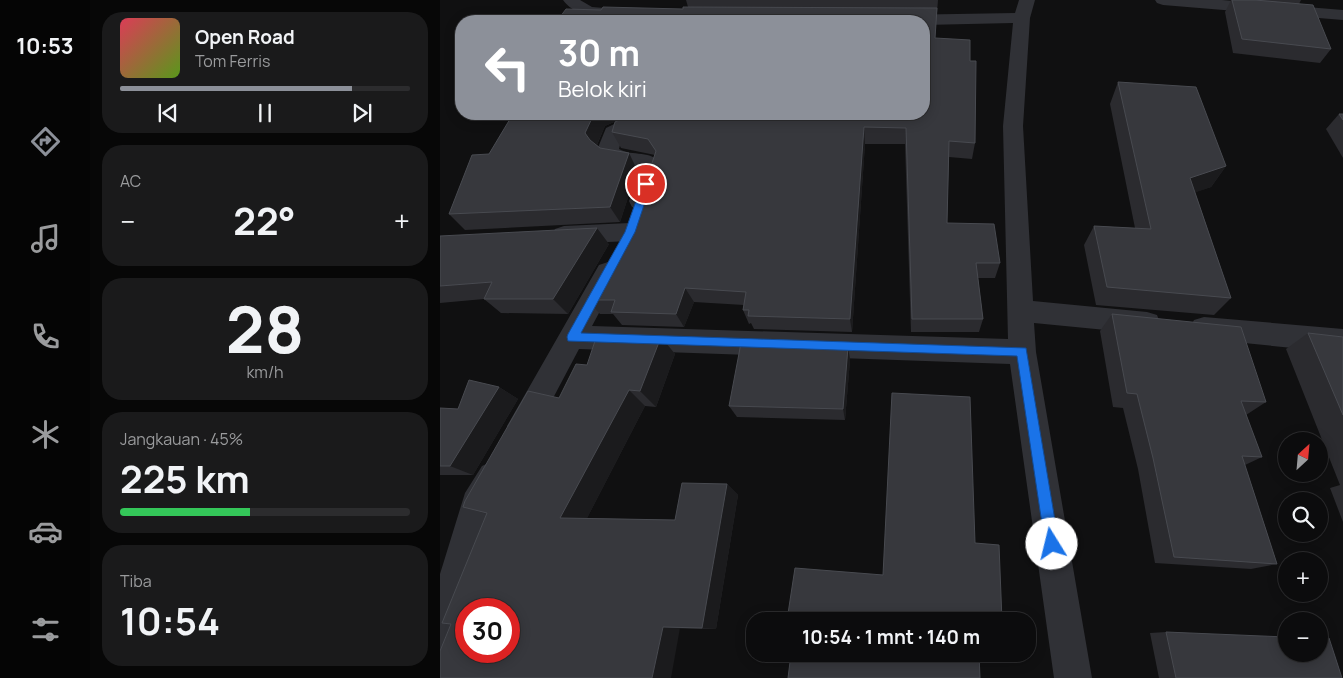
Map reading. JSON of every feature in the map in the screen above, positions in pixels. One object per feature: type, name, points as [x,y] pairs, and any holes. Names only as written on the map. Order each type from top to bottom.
[{"type":"street","points":[[571,0],[574,5],[586,10],[636,15]]},
{"type":"street","points":[[1163,0],[1343,15]]},
{"type":"street","points":[[930,16],[1025,9],[1013,126],[1022,352],[1073,678]]},
{"type":"street","points":[[440,636],[477,505],[630,232],[652,167],[644,161],[616,158],[608,150],[613,133],[639,120]]},
{"type":"street","points":[[544,236],[630,232]]},
{"type":"street","points":[[1021,311],[1343,341]]},
{"type":"street","points":[[572,337],[1022,352]]},
{"type":"building","points":[[1232,0],[1313,5],[1331,49],[1242,39]]},
{"type":"building","points":[[603,7],[683,9],[683,7],[937,8],[935,38],[970,40],[970,61],[976,61],[975,143],[949,141],[947,223],[994,224],[1000,263],[976,263],[983,319],[912,319],[906,128],[864,127],[850,319],[748,316],[749,310],[743,310],[746,292],[685,288],[676,314],[611,312],[615,300],[587,300],[634,218],[656,151],[648,139],[612,132],[615,122],[619,120],[930,120],[930,15],[562,15],[566,9],[601,10]]},
{"type":"building","points":[[1118,82],[1196,87],[1226,166],[1190,178],[1231,298],[1107,287],[1094,226],[1151,229]]},
{"type":"building","points":[[509,120],[591,120],[585,133],[590,140],[600,148],[629,153],[610,207],[449,214],[472,155],[489,154]]},
{"type":"building","points":[[597,228],[553,299],[484,299],[492,282],[440,286],[440,236]]},
{"type":"building","points":[[1112,314],[1241,327],[1266,402],[1241,401],[1262,457],[1242,456],[1277,564],[1174,557],[1137,394],[1127,393]]},
{"type":"building","points":[[1308,333],[1343,337],[1343,415]]},
{"type":"building","points":[[597,335],[661,337],[640,391],[629,390],[560,518],[675,520],[682,483],[727,484],[702,628],[663,627],[652,678],[440,678],[440,651],[451,624],[442,623],[487,513],[463,507],[465,501],[528,391],[559,398],[576,364],[587,365]]},
{"type":"building","points":[[741,343],[848,347],[843,409],[729,406]]},
{"type":"building","points":[[469,380],[499,387],[450,466],[440,466],[440,408],[458,409]]},
{"type":"building","points":[[892,393],[970,397],[975,543],[999,545],[1002,612],[788,612],[795,568],[883,575]]},
{"type":"building","points":[[1166,632],[1278,637],[1278,662],[1328,662],[1329,638],[1342,678],[1176,678]]},
{"type":"building","points":[[790,662],[979,662],[980,678],[788,678]]},
{"type":"route","points":[[646,184],[630,232],[572,337],[1022,352],[1052,544]]}]
